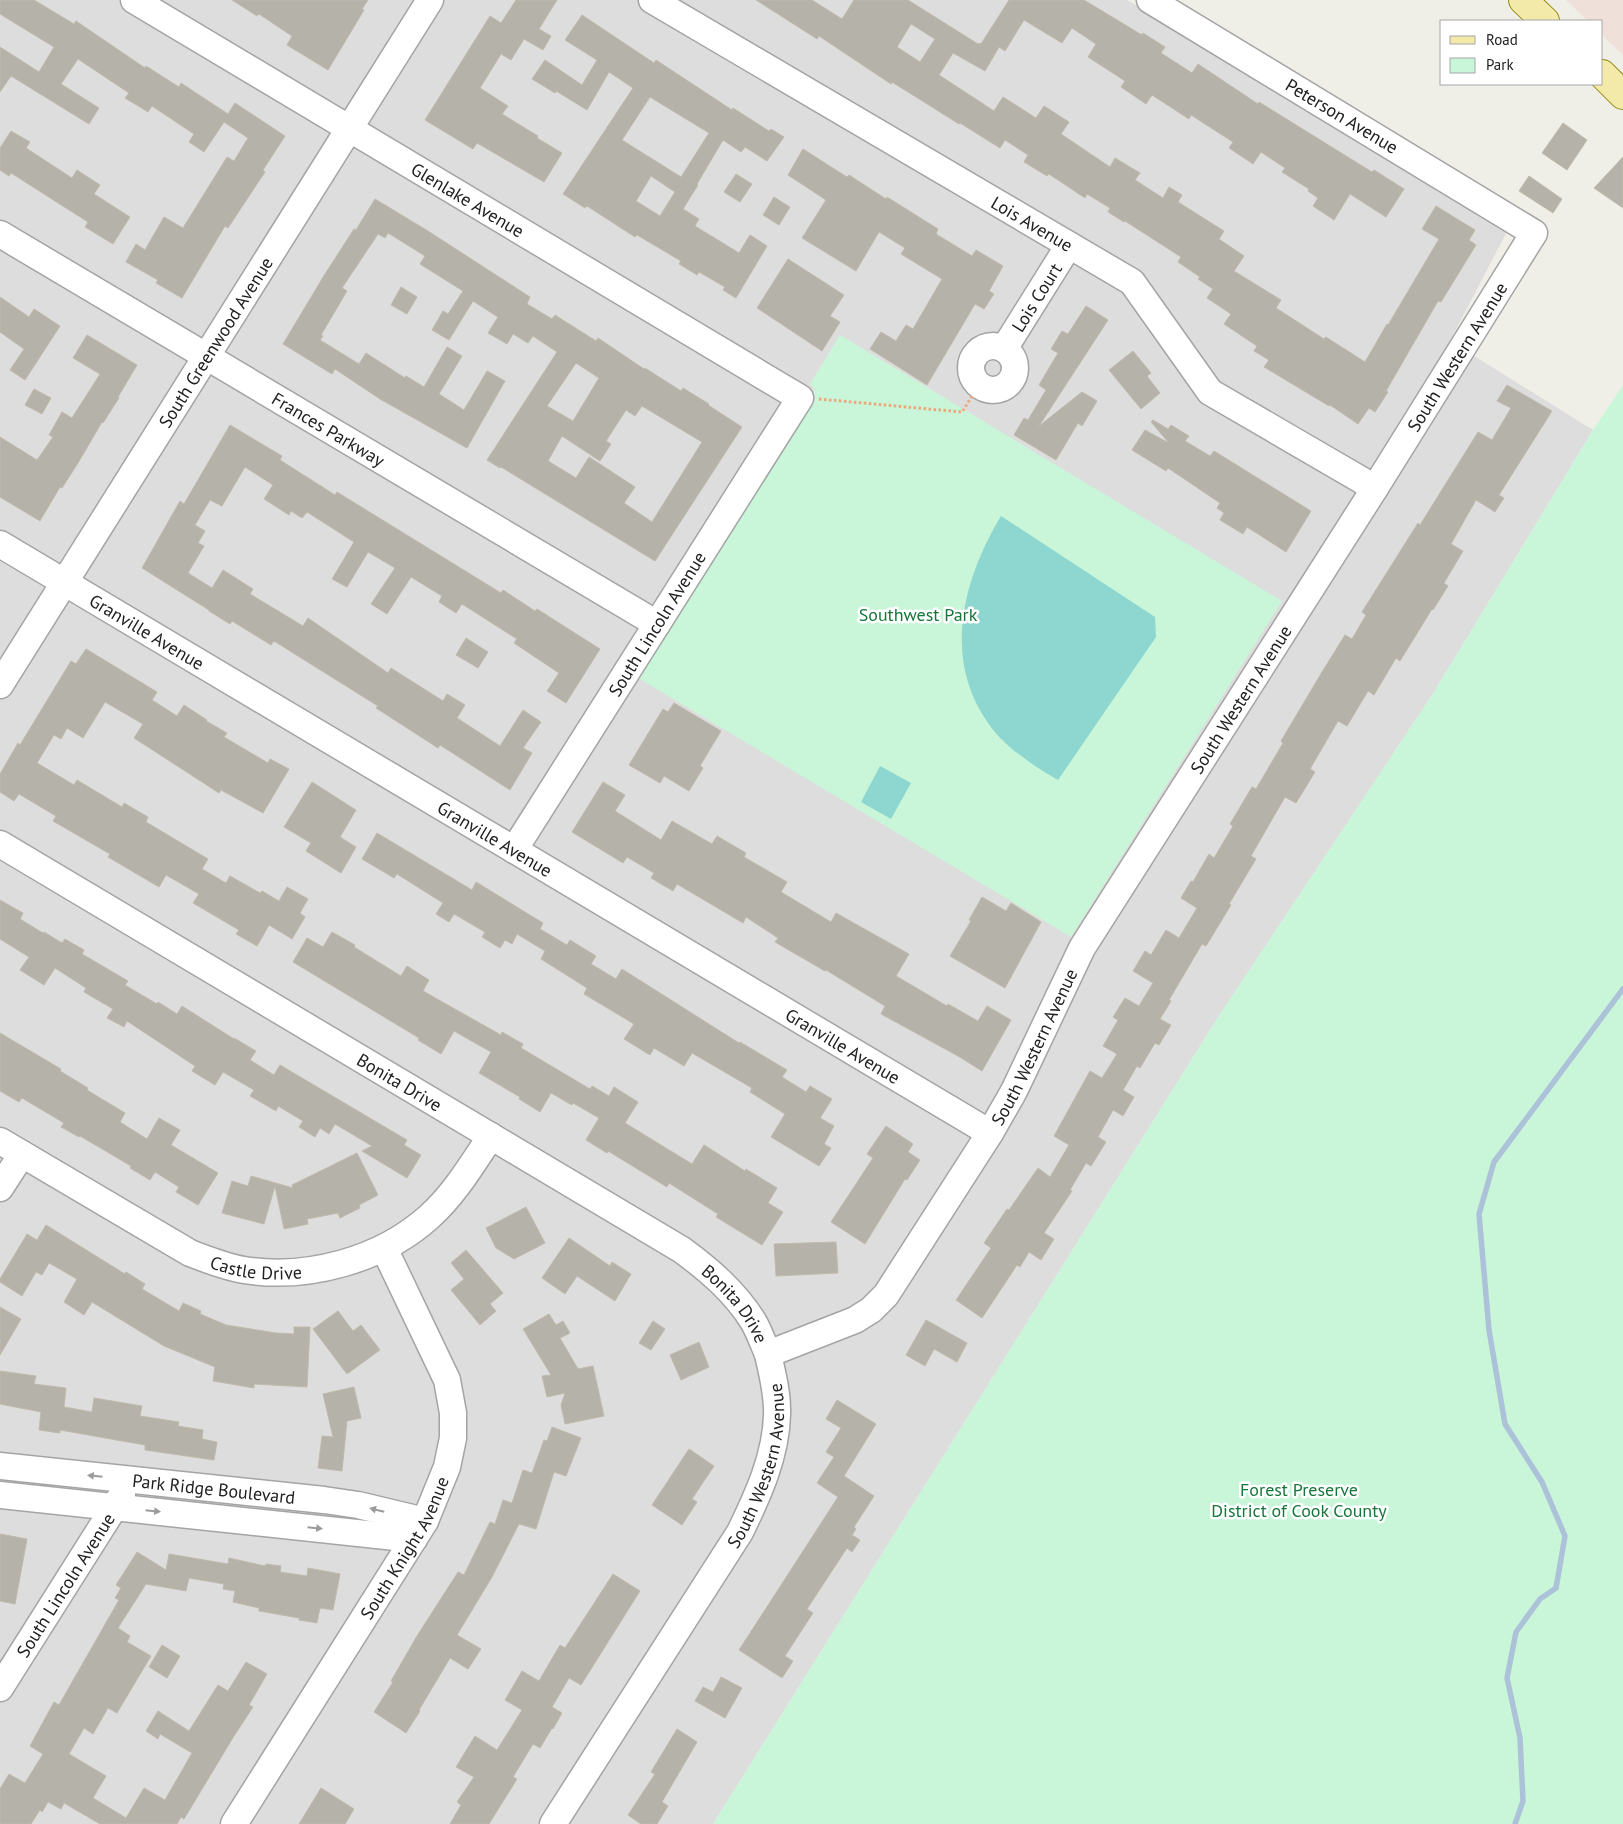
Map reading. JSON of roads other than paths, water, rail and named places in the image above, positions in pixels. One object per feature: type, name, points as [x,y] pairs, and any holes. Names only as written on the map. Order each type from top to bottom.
[{"type":"main road","points":[[1523,0],[1544,20]]},
{"type":"main road","points":[[1603,75],[1623,95]]},
{"type":"street","name":"Glenlake Avenue","points":[[134,0],[800,398]]},
{"type":"street","name":"South Greenwood Avenue","points":[[0,685],[430,0]]},
{"type":"street","name":"Lois Avenue","points":[[652,0],[1132,282],[1210,392],[1375,488]]},
{"type":"street","name":"Peterson Avenue","points":[[1150,0],[1534,232]]},
{"type":"street","name":"South Western Avenue","points":[[553,1824],[740,1532],[754,1505],[775,1441],[778,1413],[775,1384],[768,1354],[855,1320],[871,1310],[886,1295],[990,1133],[1027,1067],[1082,948],[1375,488],[1534,232]]},
{"type":"street","name":"Frances Parkway","points":[[0,234],[657,624]]},
{"type":"street","name":"Lois Court","points":[[979,385],[992,390],[1006,386],[1011,381],[1014,374],[1013,360],[1004,350],[1069,245]]},
{"type":"street","name":"South Lincoln Avenue","points":[[514,850],[800,398]]},
{"type":"street","name":"Granville Avenue","points":[[0,544],[990,1133]]},
{"type":"street","name":"Bonita Drive","points":[[0,844],[682,1250],[712,1272],[736,1297],[753,1322],[768,1354]]},
{"type":"street","name":"Castle Drive","points":[[11,1147],[190,1253],[216,1263],[244,1270],[294,1272],[346,1262],[384,1248],[410,1233],[430,1216],[463,1177],[492,1136]]},
{"type":"street","points":[[0,1188],[11,1147]]},
{"type":"street","name":"South Knight Avenue","points":[[234,1824],[419,1530],[447,1467],[453,1438],[453,1412],[447,1380],[436,1352],[384,1248]]},
{"type":"street","name":"Park Ridge Boulevard","points":[[0,1466],[358,1505],[419,1530]]},
{"type":"street","name":"South Lincoln Avenue","points":[[0,1688],[115,1508],[131,1479]]},
{"type":"street","name":"Park Ridge Boulevard","points":[[0,1495],[115,1508],[419,1530]]},
{"type":"waterway","points":[[1515,1824],[1523,1801],[1520,1738],[1507,1678],[1516,1632],[1540,1599],[1556,1588],[1565,1536],[1542,1482],[1505,1424],[1489,1330],[1479,1214],[1494,1162],[1623,989]]},
{"type":"park label","name":"Southwest Park","points":[[918,614]]},
{"type":"park label","name":"Forest Preserve District of Cook County","points":[[1299,1499]]}]
